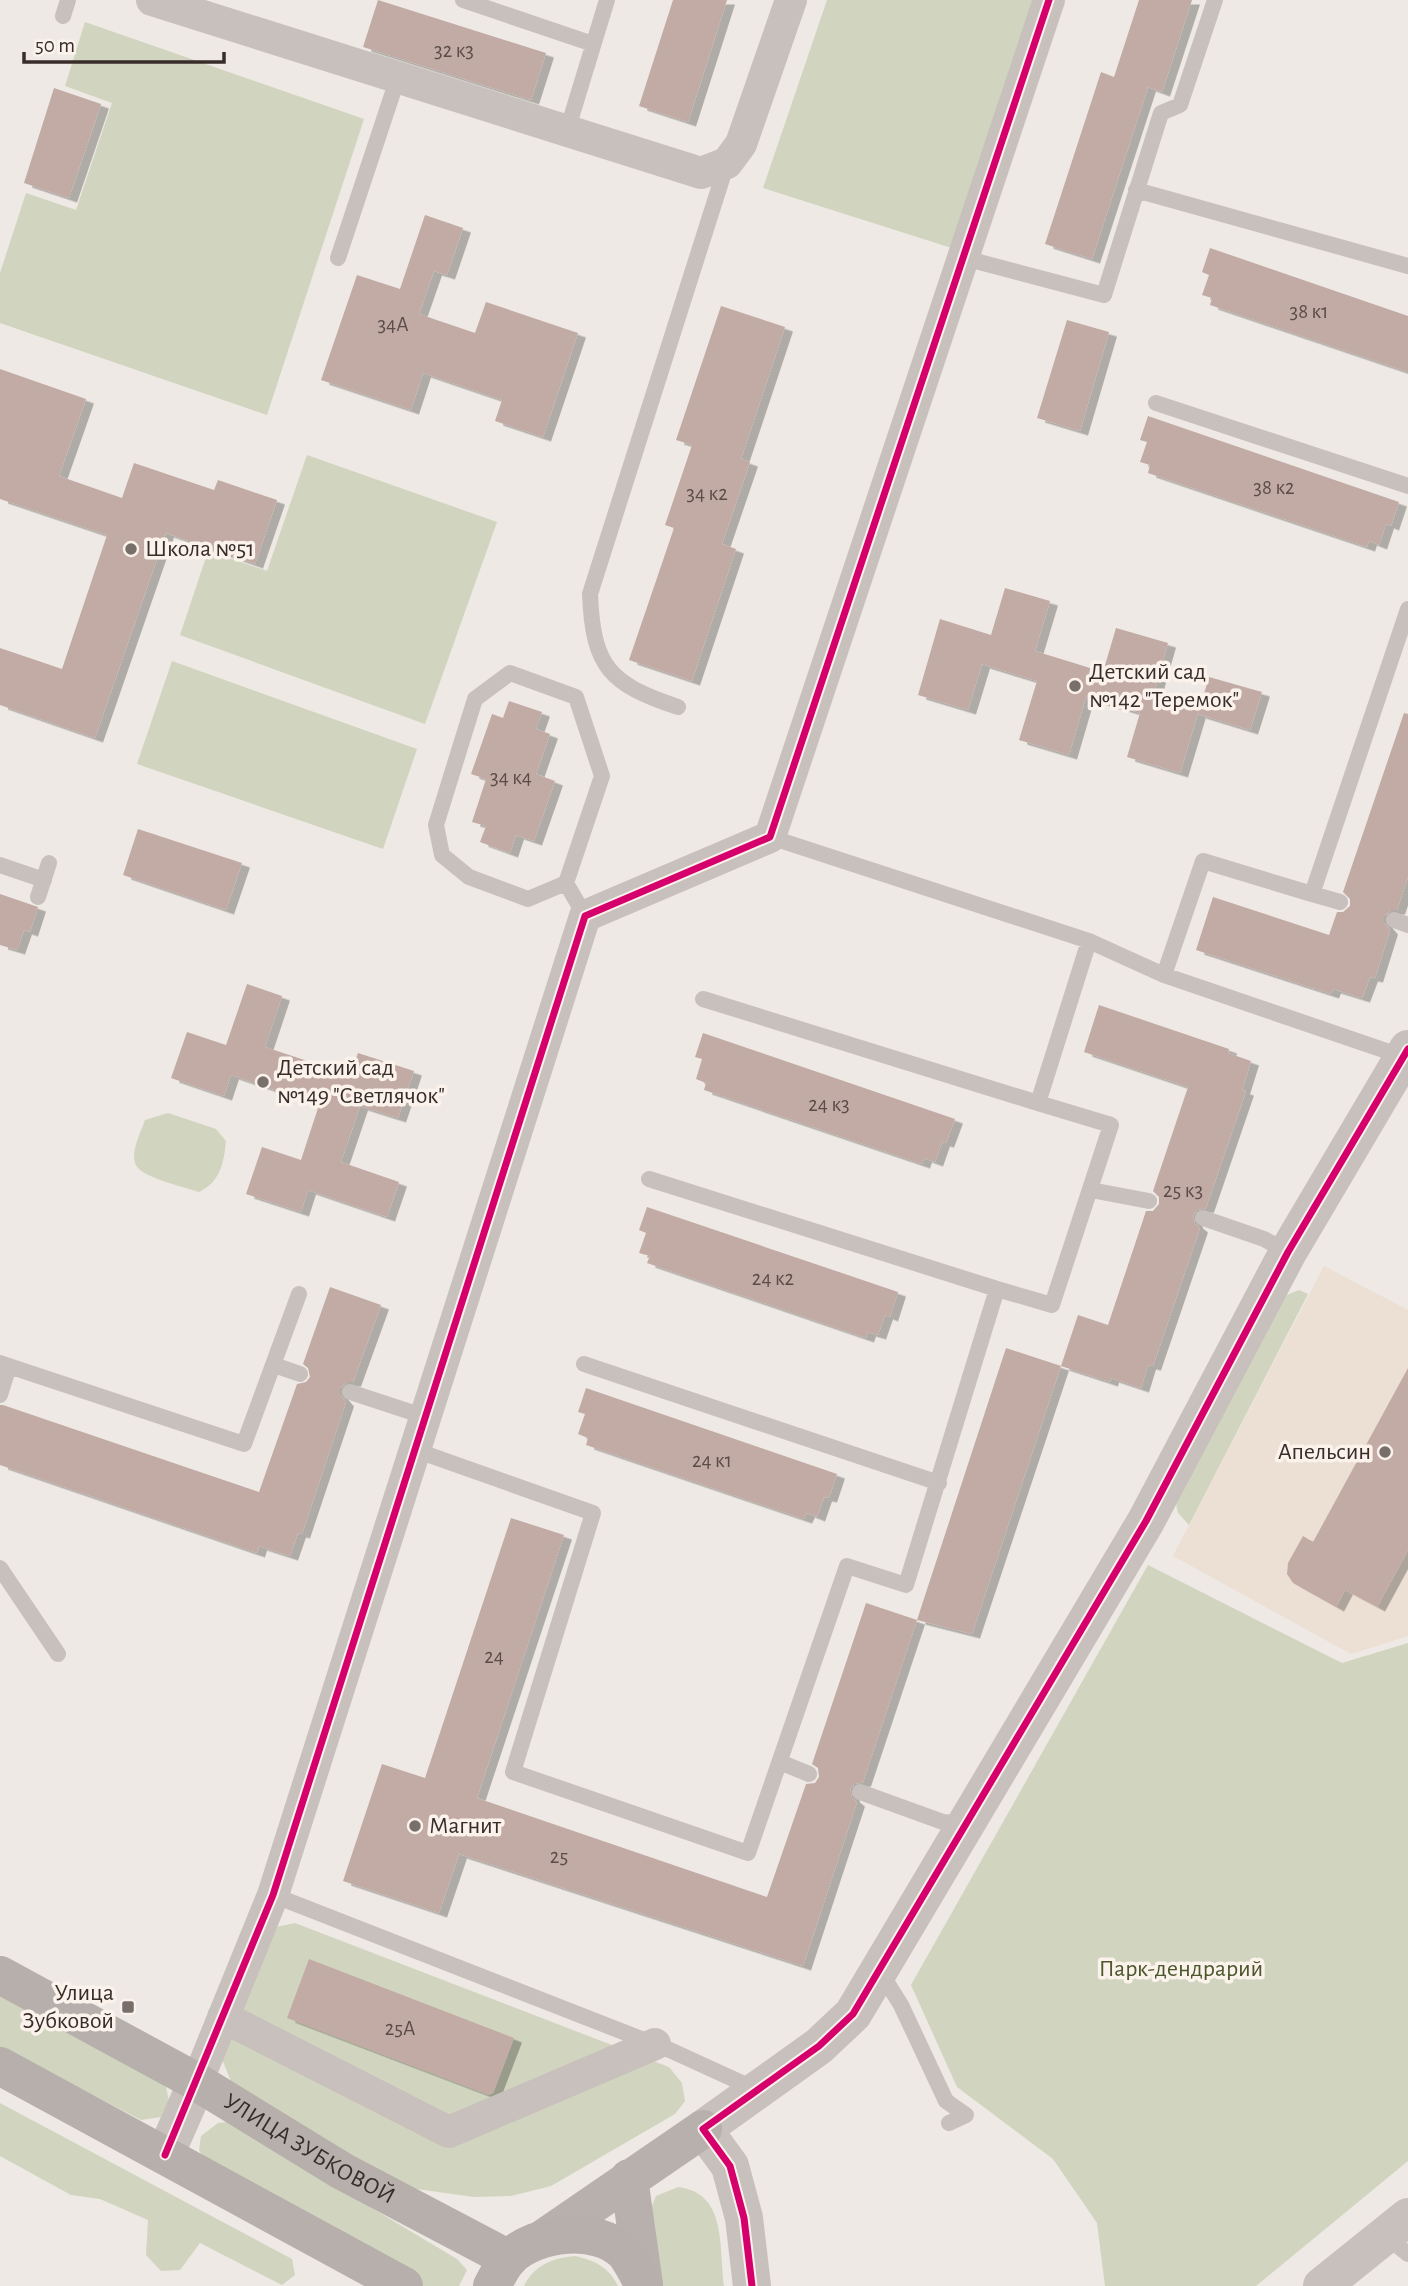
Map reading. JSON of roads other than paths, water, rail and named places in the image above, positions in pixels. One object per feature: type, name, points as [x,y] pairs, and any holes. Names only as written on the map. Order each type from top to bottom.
[{"type":"main road","name":"УЛИЦА ЗУБКОВОЙ","points":[[0,1975],[197,2082],[501,2272],[544,2238],[587,2235],[611,2243],[625,2253],[644,2285]]},
{"type":"main road","points":[[0,2066],[404,2286]]},
{"type":"main road","points":[[544,2238],[703,2129]]},
{"type":"main road","points":[[629,2178],[644,2285]]},
{"type":"street","points":[[152,0],[190,6],[398,77],[701,173],[727,163],[741,145],[792,0]]},
{"type":"street","points":[[165,2155],[273,1895],[585,916],[770,837],[1049,0]]},
{"type":"street","points":[[752,2286],[744,2218],[730,2166],[703,2129],[819,2046],[853,2014],[877,1968],[968,1825],[1146,1521],[1288,1252],[1405,1059]]},
{"type":"street","points":[[223,2017],[449,2132],[654,2044]]},
{"type":"street","points":[[1322,2286],[1400,2236]]},
{"type":"lane","points":[[63,16],[68,0]]},
{"type":"lane","points":[[463,0],[593,44]]},
{"type":"lane","points":[[567,131],[607,0]]},
{"type":"lane","points":[[964,258],[1104,295],[1161,113],[1180,105],[1215,0]]},
{"type":"lane","points":[[338,258],[398,77]]},
{"type":"lane","points":[[678,707],[645,696],[616,680],[599,655],[591,621],[590,594],[727,163]]},
{"type":"lane","points":[[1136,190],[1408,266]]},
{"type":"lane","points":[[1156,403],[1408,486]]},
{"type":"lane","points":[[1312,894],[1408,609]]},
{"type":"lane","points":[[566,883],[528,899],[469,877],[442,855],[436,825],[475,699],[510,673],[576,697],[602,776],[566,883],[585,916]]},
{"type":"lane","points":[[770,837],[1089,942],[1164,975],[1405,1059]]},
{"type":"lane","points":[[1164,975],[1203,861],[1340,902]]},
{"type":"lane","points":[[38,897],[49,863]]},
{"type":"lane","points":[[0,865],[44,880]]},
{"type":"lane","points":[[1038,1103],[1089,942]]},
{"type":"lane","points":[[649,1179],[1052,1305],[1111,1125],[703,999]]},
{"type":"lane","points":[[1091,1190],[1149,1201]]},
{"type":"lane","points":[[1203,1218],[1264,1239],[1288,1252]]},
{"type":"lane","points":[[415,1450],[593,1513],[513,1772],[748,1853],[782,1763],[847,1566],[906,1585],[997,1289]]},
{"type":"lane","points":[[0,1395],[4,1364],[244,1444],[299,1294]]},
{"type":"lane","points":[[584,1364],[939,1483]]},
{"type":"lane","points":[[274,1365],[300,1374]]},
{"type":"lane","points":[[349,1392],[426,1417]]},
{"type":"lane","points":[[0,1568],[58,1654]]},
{"type":"lane","points":[[782,1763],[809,1774]]},
{"type":"lane","points":[[860,1792],[943,1822],[968,1825]]},
{"type":"lane","points":[[273,1895],[654,2044],[756,2089]]},
{"type":"lane","points":[[877,1968],[901,2005],[946,2101],[966,2115],[949,2123]]},
{"type":"place","name":"Школа №51","points":[[131,549]]},
{"type":"place","name":"Детский сад №142 \"Теремок\"","points":[[1075,686]]},
{"type":"place","name":"Детский сад №149 \"Светлячок\"","points":[[263,1082]]},
{"type":"place","name":"Апельсин","points":[[1385,1452]]},
{"type":"place","name":"Магнит","points":[[415,1826]]},
{"type":"place","name":"Улица Зубковой","points":[[128,2007]]},
{"type":"park label","name":"Парк-дендрарий","points":[[1181,1969]]}]
